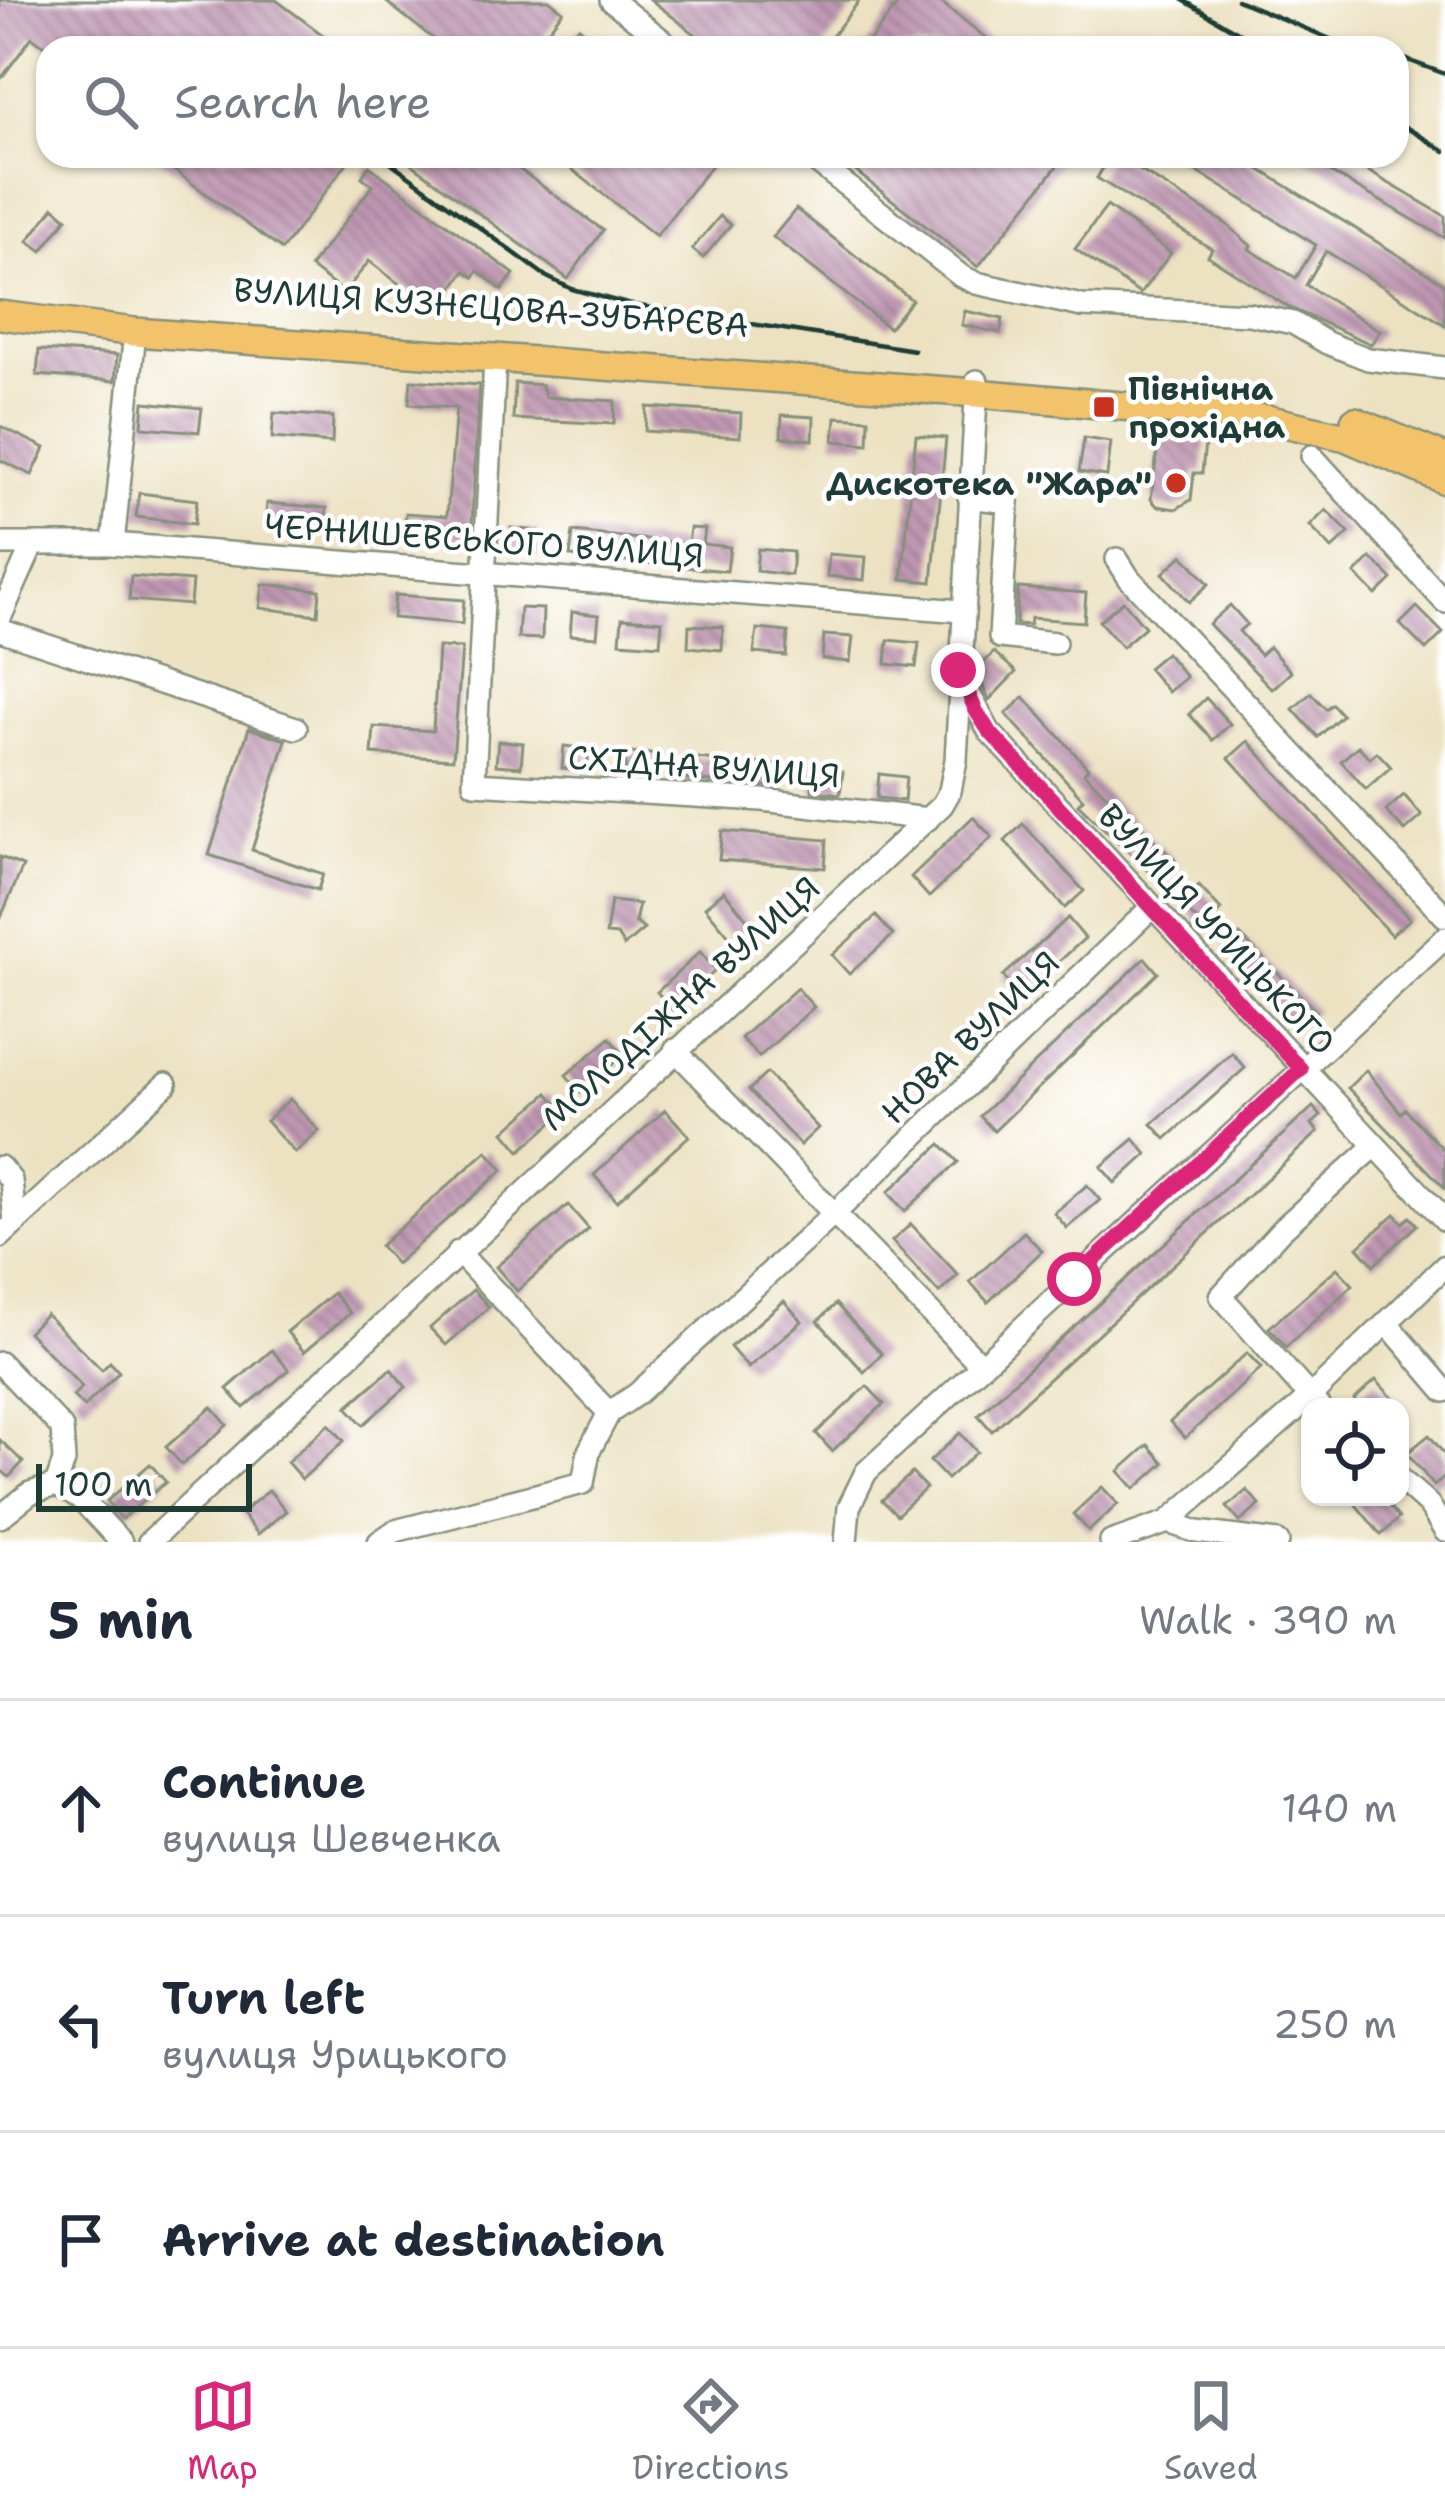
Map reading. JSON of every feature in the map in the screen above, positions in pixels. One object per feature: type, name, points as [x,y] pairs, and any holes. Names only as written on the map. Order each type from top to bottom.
[{"type":"main road","name":"ВУЛИЦЯ КУЗНЄЦОВА-ЗУБАРЄВА","points":[[0,298],[137,316],[976,386]]},
{"type":"main road","name":"ВУЛИЦЯ КУЗНЄЦОВА-ЗУБАРЄВА","points":[[0,315],[135,332],[976,386]]},
{"type":"main road","points":[[976,386],[1316,410],[1445,458]]},
{"type":"main road","points":[[976,386],[1296,424],[1346,437],[1445,480]]},
{"type":"street","points":[[610,0],[656,36]]},
{"type":"street","points":[[824,168],[976,283],[1082,306],[1249,314],[1293,323],[1368,358],[1445,368]]},
{"type":"street","points":[[113,544],[135,332]]},
{"type":"street","points":[[484,573],[495,358]]},
{"type":"street","name":"МОЛОДІЖНА ВУЛИЦЯ","points":[[149,1542],[942,805],[954,776],[976,386]]},
{"type":"street","points":[[1312,456],[1445,602]]},
{"type":"street","points":[[969,497],[1008,502],[1000,638],[1055,643]]},
{"type":"street","name":"ЧЕРНИШЕВСЬКОГО ВУЛИЦЯ","points":[[0,544],[113,544],[962,611]]},
{"type":"street","points":[[0,618],[33,544]]},
{"type":"street","points":[[1117,559],[1144,595],[1445,916]]},
{"type":"street","name":"СХІДНА ВУЛИЦЯ","points":[[484,573],[474,783],[762,800],[928,819]]},
{"type":"street","points":[[0,630],[296,728]]},
{"type":"street","name":"ВУЛИЦЯ УРИЦЬКОГО","points":[[958,670],[989,731],[1445,1220]]},
{"type":"street","name":"НОВА ВУЛИЦЯ","points":[[609,1413],[637,1394],[834,1214],[1151,908]]},
{"type":"street","points":[[846,1542],[849,1507],[866,1472],[1445,938]]},
{"type":"street","points":[[675,1049],[981,1365]]},
{"type":"street","points":[[7,1230],[166,1084]]},
{"type":"street","points":[[1311,1398],[1221,1296],[1281,1230],[1375,1146]]},
{"type":"street","points":[[0,1167],[11,1180],[7,1230]]},
{"type":"street","points":[[380,1542],[395,1531],[584,1483],[590,1451],[609,1413],[458,1252]]},
{"type":"street","points":[[1319,1398],[1445,1265]]},
{"type":"street","points":[[1387,1323],[1445,1390]]},
{"type":"street","points":[[0,1363],[62,1428],[65,1446],[56,1485]]},
{"type":"street","points":[[1111,1542],[1168,1522],[1301,1413]]},
{"type":"street","points":[[0,1517],[30,1492],[56,1485],[81,1498],[121,1542]]},
{"type":"street","points":[[1409,1487],[1429,1505],[1445,1531]]},
{"type":"street","points":[[1168,1522],[1197,1532],[1277,1542]]},
{"type":"building","points":[[0,0],[276,0],[324,36],[36,36],[0,80]]},
{"type":"building","points":[[384,0],[549,0],[563,11],[543,36],[430,36]]},
{"type":"building","points":[[651,0],[860,0],[832,36],[698,36]]},
{"type":"building","points":[[901,0],[938,0],[984,36],[873,36]]},
{"type":"building","points":[[171,168],[343,168],[282,250]]},
{"type":"building","points":[[372,168],[514,274],[502,290],[478,271],[474,277],[465,271],[435,311],[369,261],[344,293],[310,267],[373,185],[362,177]]},
{"type":"building","points":[[417,168],[518,168],[603,230],[568,279]]},
{"type":"building","points":[[570,168],[710,168],[656,236]]},
{"type":"building","points":[[851,168],[1056,168],[978,267]]},
{"type":"building","points":[[1103,168],[1136,168],[1225,223],[1249,249],[1296,278],[1316,245],[1191,168],[1257,168],[1445,284],[1445,325],[1326,251],[1306,285],[1380,331],[1371,344],[1288,307],[1208,256],[1212,249],[1097,178]]},
{"type":"building","points":[[1323,168],[1363,168],[1445,216],[1445,238]]},
{"type":"building","points":[[1107,206],[1171,253],[1140,294],[1075,249]]},
{"type":"building","points":[[54,207],[67,218],[42,251],[28,241]]},
{"type":"building","points":[[796,209],[912,300],[889,328],[773,237]]},
{"type":"building","points":[[720,216],[731,225],[703,258],[692,249]]},
{"type":"building","points":[[965,311],[1003,319],[1000,333],[962,325]]},
{"type":"building","points":[[39,350],[117,355],[115,381],[37,375]]},
{"type":"building","points":[[411,380],[479,385],[471,542],[404,537],[406,513],[447,516],[456,408],[409,404]]},
{"type":"building","points":[[515,383],[542,385],[545,397],[615,401],[614,424],[513,419]]},
{"type":"building","points":[[144,402],[202,408],[199,432],[142,427]]},
{"type":"building","points":[[647,407],[741,413],[740,437],[645,431]]},
{"type":"building","points":[[274,413],[333,417],[332,443],[272,438]]},
{"type":"building","points":[[782,415],[814,417],[813,440],[781,437]]},
{"type":"building","points":[[836,417],[869,419],[868,444],[834,441]]},
{"type":"building","points":[[0,426],[45,448],[32,475],[0,460]]},
{"type":"building","points":[[916,435],[946,438],[932,582],[902,579]]},
{"type":"building","points":[[1084,438],[1111,442],[1107,476],[1079,472]]},
{"type":"building","points":[[1159,438],[1205,442],[1202,473],[1194,473],[1191,500],[1176,509],[1157,506],[1151,499]]},
{"type":"building","points":[[139,493],[197,500],[194,524],[136,517]]},
{"type":"building","points":[[267,503],[327,508],[325,531],[265,525]]},
{"type":"building","points":[[1326,510],[1349,533],[1332,549],[1310,526]]},
{"type":"building","points":[[511,528],[539,531],[536,554],[509,551]]},
{"type":"building","points":[[690,528],[705,529],[703,544],[730,547],[727,571],[570,556],[573,532],[688,544]]},
{"type":"building","points":[[758,549],[793,552],[791,575],[756,571]]},
{"type":"building","points":[[829,554],[866,557],[864,580],[827,576]]},
{"type":"building","points":[[1183,555],[1209,584],[1189,602],[1163,573]]},
{"type":"building","points":[[1371,558],[1392,579],[1376,595],[1355,574]]},
{"type":"building","points":[[131,576],[192,581],[190,605],[129,600]]},
{"type":"building","points":[[263,584],[320,590],[318,615],[260,608]]},
{"type":"building","points":[[1018,588],[1086,593],[1084,622],[1031,618],[1030,625],[1016,624]]},
{"type":"building","points":[[395,595],[464,600],[462,624],[393,618]]},
{"type":"building","points":[[1123,601],[1145,627],[1122,647],[1099,621]]},
{"type":"building","points":[[1230,605],[1247,624],[1239,631],[1260,655],[1269,647],[1291,672],[1272,689],[1209,624]]},
{"type":"building","points":[[1417,607],[1443,633],[1426,650],[1400,624]]},
{"type":"building","points":[[520,608],[543,609],[542,639],[518,638]]},
{"type":"building","points":[[572,612],[599,615],[597,637],[570,635]]},
{"type":"building","points":[[622,618],[662,621],[660,645],[620,642]]},
{"type":"building","points":[[689,625],[723,627],[722,650],[688,647]]},
{"type":"building","points":[[757,629],[788,632],[786,656],[754,653]]},
{"type":"building","points":[[824,635],[853,637],[850,662],[822,659]]},
{"type":"building","points":[[888,640],[919,643],[916,667],[886,664]]},
{"type":"building","points":[[438,647],[462,648],[453,759],[372,754],[374,727],[433,731]]},
{"type":"building","points":[[994,652],[1016,672],[989,700],[976,671]]},
{"type":"building","points":[[1166,653],[1186,677],[1168,692],[1148,668]]},
{"type":"building","points":[[1311,693],[1326,709],[1332,704],[1342,715],[1318,737],[1293,709]]},
{"type":"building","points":[[1024,697],[1088,768],[1084,773],[1175,860],[1156,878],[1078,804],[1083,799],[1006,714]]},
{"type":"building","points":[[1206,698],[1230,724],[1213,740],[1189,714]]},
{"type":"building","points":[[249,728],[286,740],[252,850],[323,874],[318,890],[209,855]]},
{"type":"building","points":[[498,741],[523,743],[521,767],[496,765]]},
{"type":"building","points":[[1248,741],[1410,919],[1391,935],[1229,758]]},
{"type":"building","points":[[564,746],[589,749],[587,771],[562,768]]},
{"type":"building","points":[[1358,746],[1370,758],[1377,752],[1391,767],[1366,789],[1341,761]]},
{"type":"building","points":[[626,753],[653,754],[652,776],[625,774]]},
{"type":"building","points":[[689,757],[715,760],[713,782],[686,780]]},
{"type":"building","points":[[751,763],[779,765],[777,787],[749,784]]},
{"type":"building","points":[[814,769],[843,772],[840,794],[812,791]]},
{"type":"building","points":[[879,774],[906,777],[904,801],[877,798]]},
{"type":"building","points":[[1404,795],[1422,816],[1405,831],[1386,811]]},
{"type":"building","points":[[973,817],[992,837],[929,897],[911,877]]},
{"type":"building","points":[[1023,824],[1084,891],[1065,908],[1005,841]]},
{"type":"building","points":[[722,831],[827,840],[825,868],[719,860]]},
{"type":"building","points":[[0,857],[23,866],[0,919]]},
{"type":"building","points":[[1199,886],[1221,910],[1203,927],[1181,904]]},
{"type":"building","points":[[724,891],[758,933],[739,948],[705,907]]},
{"type":"building","points":[[611,901],[639,904],[635,922],[644,929],[624,946],[617,935],[606,934]]},
{"type":"building","points":[[876,916],[893,935],[849,974],[832,955]]},
{"type":"building","points":[[1068,918],[1085,938],[1021,996],[1003,976]]},
{"type":"building","points":[[1240,935],[1316,1011],[1297,1030],[1224,952]]},
{"type":"building","points":[[700,952],[716,970],[673,1010],[657,992]]},
{"type":"building","points":[[1145,958],[1158,973],[994,1131],[980,1116]]},
{"type":"building","points":[[797,988],[814,1007],[759,1057],[741,1038]]},
{"type":"building","points":[[610,1038],[624,1055],[580,1092],[566,1075]]},
{"type":"building","points":[[1232,1053],[1245,1068],[1166,1139],[1152,1124]]},
{"type":"building","points":[[1366,1070],[1401,1113],[1405,1109],[1445,1151],[1445,1188],[1348,1088]]},
{"type":"building","points":[[767,1073],[818,1128],[800,1145],[749,1090]]},
{"type":"building","points":[[548,1093],[564,1112],[520,1151],[504,1132]]},
{"type":"building","points":[[290,1099],[319,1131],[295,1153],[266,1121]]},
{"type":"building","points":[[1313,1107],[1321,1116],[1312,1124],[1318,1132],[992,1431],[978,1415]]},
{"type":"building","points":[[665,1110],[689,1136],[617,1201],[594,1175]]},
{"type":"building","points":[[1134,1139],[1147,1154],[1115,1183],[1101,1167]]},
{"type":"building","points":[[941,1144],[958,1162],[905,1211],[888,1192]]},
{"type":"building","points":[[487,1151],[503,1170],[396,1264],[380,1246]]},
{"type":"building","points":[[1087,1185],[1100,1200],[1067,1228],[1054,1213]]},
{"type":"building","points":[[568,1205],[589,1229],[517,1291],[496,1267]]},
{"type":"building","points":[[1395,1214],[1403,1223],[1410,1217],[1417,1225],[1374,1265],[1358,1247]]},
{"type":"building","points":[[911,1224],[958,1275],[939,1293],[892,1241]]},
{"type":"building","points":[[1024,1232],[1042,1251],[988,1302],[970,1282]]},
{"type":"building","points":[[1337,1268],[1353,1285],[1286,1347],[1269,1328]]},
{"type":"building","points":[[473,1290],[489,1307],[446,1345],[430,1328]]},
{"type":"building","points":[[333,1293],[350,1313],[304,1352],[287,1332]]},
{"type":"building","points":[[784,1301],[802,1321],[748,1368],[730,1347]]},
{"type":"building","points":[[836,1304],[882,1354],[864,1372],[818,1321]]},
{"type":"building","points":[[46,1314],[102,1370],[110,1362],[119,1372],[84,1407],[73,1396],[82,1387],[28,1332]]},
{"type":"building","points":[[272,1350],[289,1370],[244,1408],[227,1389]]},
{"type":"building","points":[[1247,1353],[1261,1368],[1185,1438],[1170,1422]]},
{"type":"building","points":[[391,1369],[406,1387],[363,1425],[347,1407]]},
{"type":"building","points":[[1376,1380],[1393,1398],[1356,1398]]},
{"type":"building","points":[[867,1386],[884,1404],[832,1451],[816,1433]]},
{"type":"building","points":[[212,1407],[227,1425],[182,1465],[166,1447]]},
{"type":"building","points":[[329,1424],[344,1441],[302,1479],[287,1462]]},
{"type":"building","points":[[960,1433],[977,1452],[947,1479],[930,1461]]},
{"type":"building","points":[[1429,1435],[1445,1455],[1445,1477],[1434,1486],[1409,1451]]},
{"type":"building","points":[[0,1440],[23,1462],[9,1477],[0,1469]]},
{"type":"building","points":[[1148,1445],[1164,1463],[1135,1489],[1119,1471]]},
{"type":"building","points":[[150,1464],[166,1482],[122,1519],[107,1501]]},
{"type":"building","points":[[912,1473],[926,1488],[897,1515],[882,1500]]},
{"type":"building","points":[[1102,1487],[1118,1504],[1089,1531],[1073,1514]]},
{"type":"building","points":[[269,1490],[286,1511],[258,1534],[241,1513]]},
{"type":"building","points":[[1247,1490],[1260,1505],[1240,1522],[1227,1507]]},
{"type":"building","points":[[1357,1506],[1389,1506],[1399,1518],[1381,1535]]},
{"type":"railway","points":[[1183,0],[1244,36]]},
{"type":"railway","points":[[1237,0],[1323,36]]},
{"type":"railway","points":[[1409,60],[1445,74]]},
{"type":"railway","points":[[1409,129],[1445,151]]},
{"type":"railway","points":[[398,168],[547,277],[572,289],[627,304],[914,350]]},
{"type":"place","name":"Північна прохідна","points":[[1104,407]]},
{"type":"place","name":"Дискотека \"Жара\"","points":[[1176,483]]},
{"type":"route","points":[[958,670],[989,731],[1301,1069],[1074,1279]]}]
